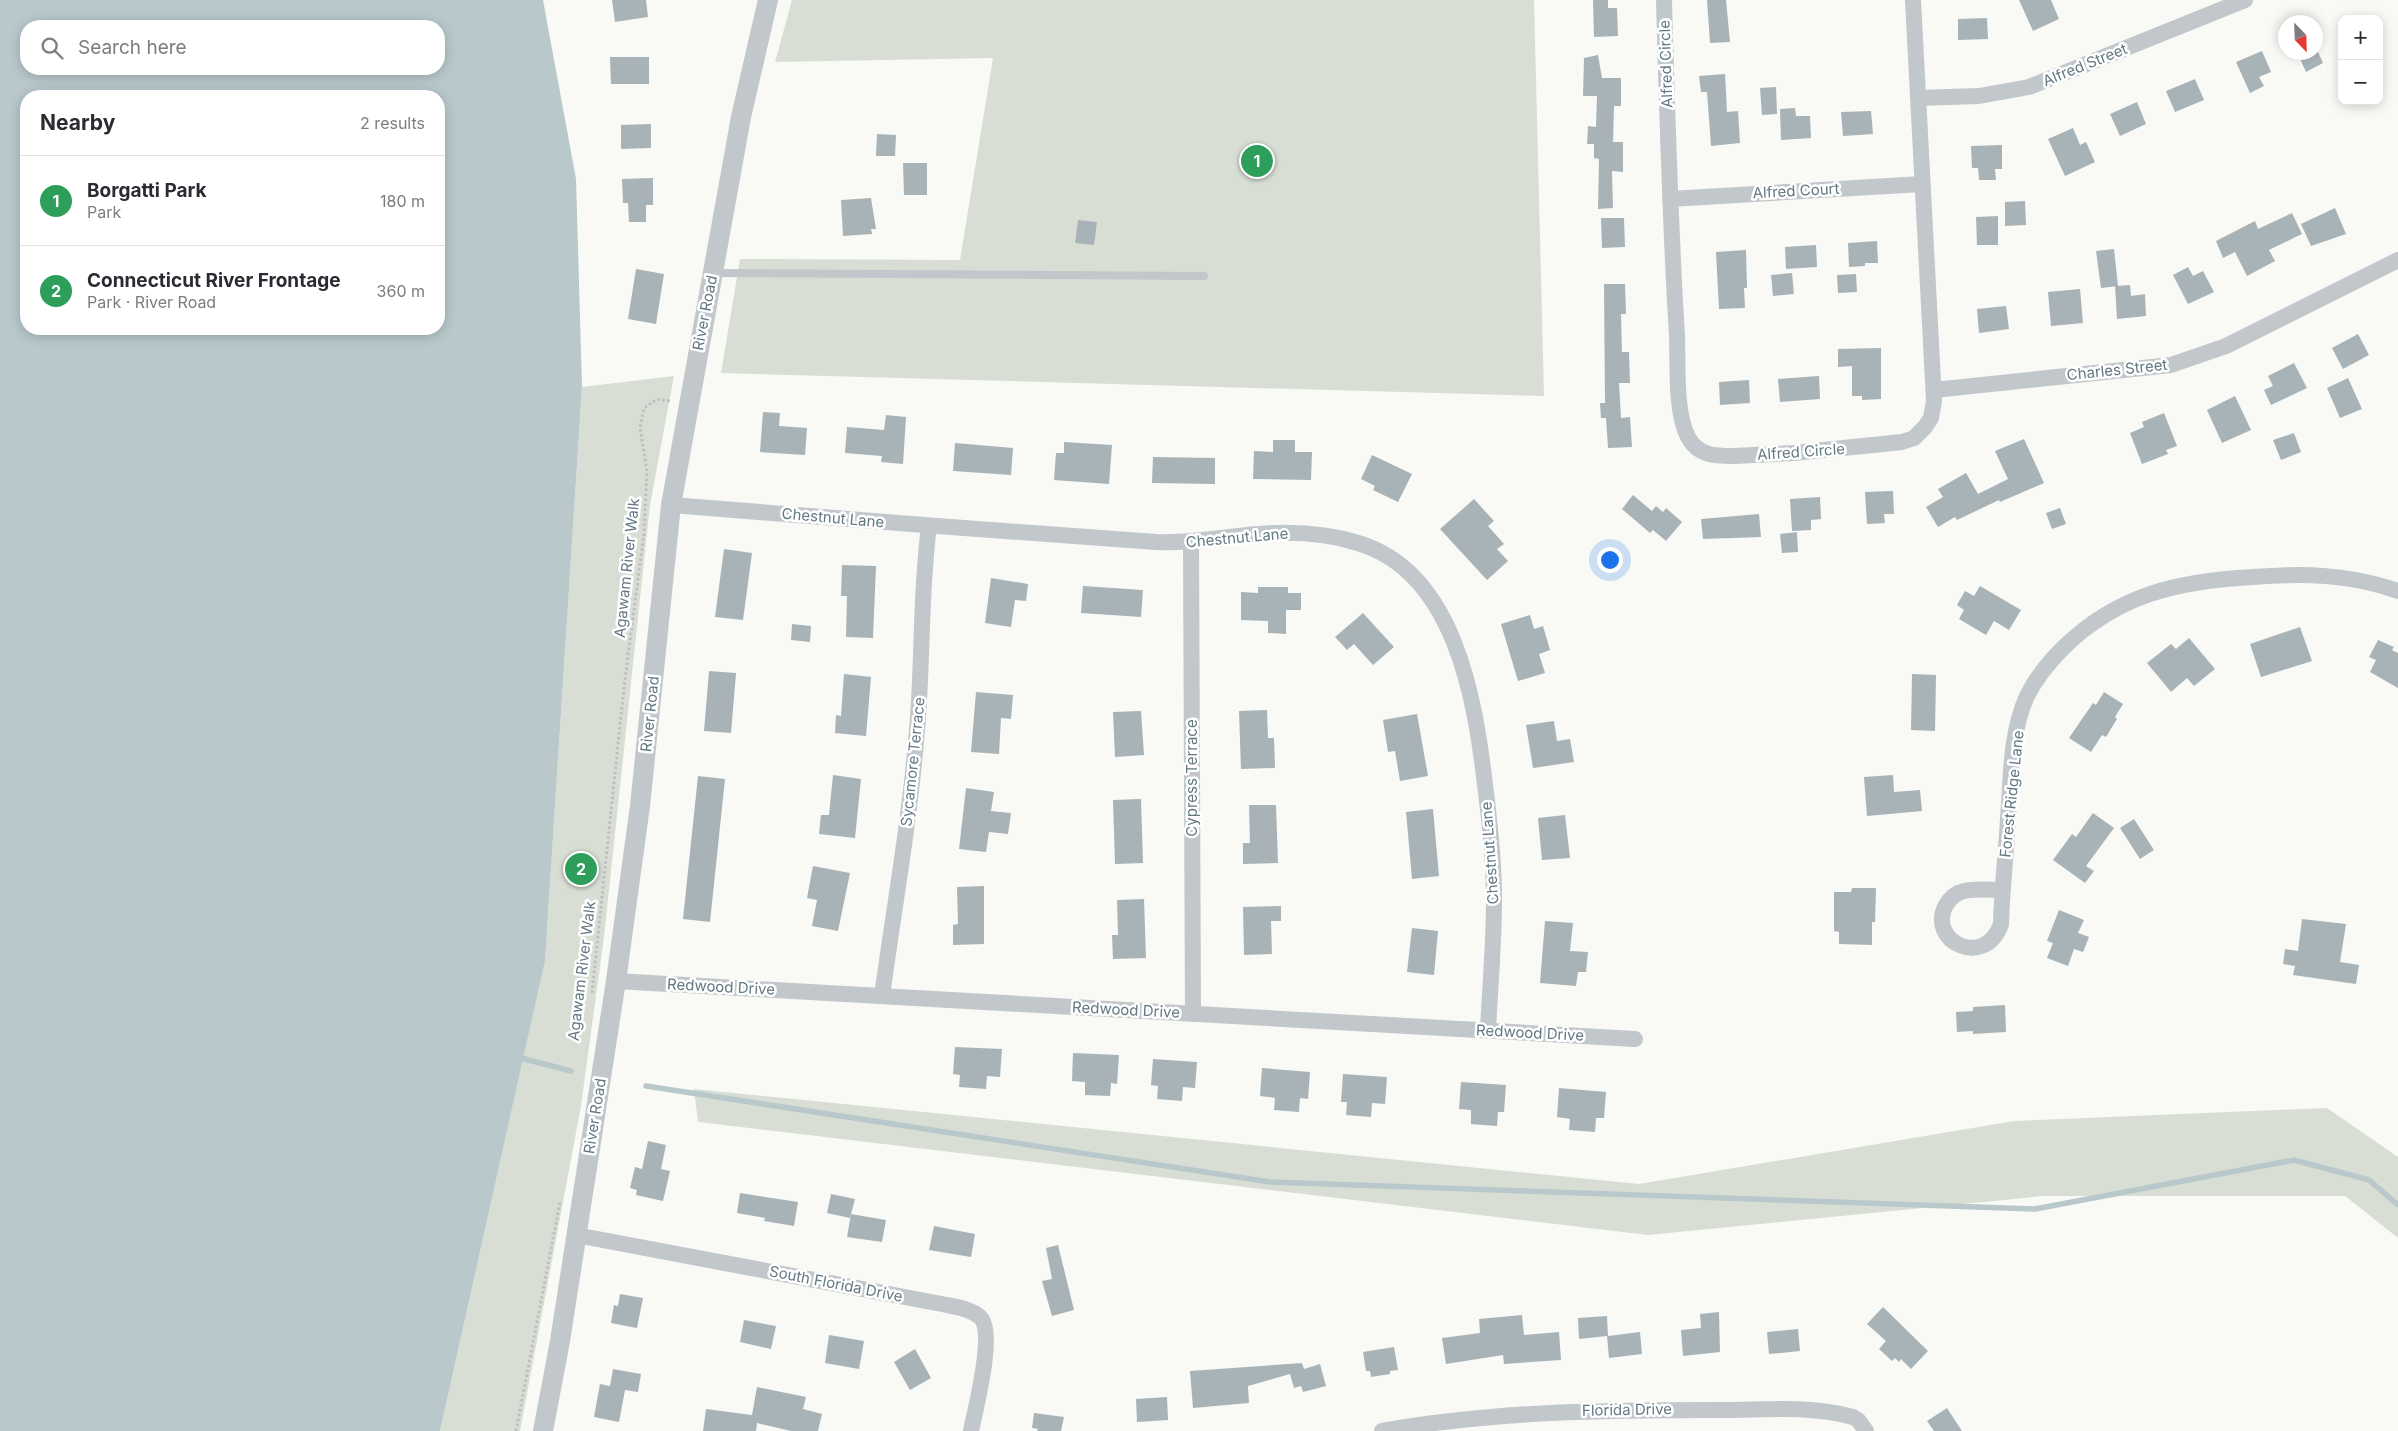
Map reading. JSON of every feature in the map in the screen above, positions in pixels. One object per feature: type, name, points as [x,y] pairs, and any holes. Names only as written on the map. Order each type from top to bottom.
[{"type":"street","name":"River Road","points":[[543,1431],[560,1341],[616,981],[640,806],[671,504],[741,117],[768,0]]},
{"type":"street","name":"Alfred Circle","points":[[1664,0],[1670,198],[1681,406],[1687,435],[1699,449],[1709,455],[1734,456],[1794,453],[1902,442],[1914,438],[1925,428],[1933,410],[1934,390],[1912,0]]},
{"type":"street","name":"Alfred Street","points":[[1918,98],[1979,96],[2029,87],[2245,0]]},
{"type":"street","name":"Alfred Court","points":[[1670,198],[1922,184]]},
{"type":"street","name":"Charles Street","points":[[1934,390],[2171,366],[2226,346],[2398,260]]},
{"type":"street","name":"Chestnut Lane","points":[[671,504],[929,526],[1177,543],[1253,534],[1294,533],[1330,536],[1361,544],[1380,552],[1411,574],[1422,586],[1442,617],[1456,647],[1470,698],[1482,758],[1488,811],[1494,900],[1488,1030]]},
{"type":"street","name":"Sycamore Terrace","points":[[882,996],[917,732],[921,684],[923,573],[929,526]]},
{"type":"street","name":"Cypress Terrace","points":[[1191,542],[1193,1014]]},
{"type":"street","name":"Forest Ridge Lane","points":[[2003,890],[2012,763],[2020,717],[2027,696],[2039,676],[2071,640],[2092,623],[2140,597],[2174,586],[2211,580],[2284,575],[2326,575],[2357,579],[2398,591]]},
{"type":"street","name":"Redwood Drive","points":[[616,981],[1635,1039]]},
{"type":"street","name":"South Florida Drive","points":[[576,1235],[947,1304],[972,1312],[982,1320],[986,1343],[985,1364],[971,1431]]},
{"type":"street","name":"Florida Drive","points":[[1382,1431],[1433,1422],[1491,1416],[1593,1410],[1813,1409],[1853,1417],[1858,1420],[1866,1431]]},
{"type":"lane","points":[[713,273],[1204,276]]},
{"type":"path","name":"Agawam River Walk","points":[[592,994],[624,687],[644,533],[647,471],[640,428],[644,408],[657,399],[688,403]]},
{"type":"path","points":[[516,1431],[560,1201]]},
{"type":"shaded area","points":[[0,0],[543,0],[576,179],[582,387],[545,961],[440,1431],[0,1431]]},
{"type":"shaded area","points":[[792,0],[1534,0],[1544,396],[721,373],[740,259],[960,260],[993,58],[775,62]]},
{"type":"shaded area","points":[[674,376],[650,505],[604,937],[581,1106],[520,1431],[440,1431],[545,961],[582,387]]},
{"type":"shaded area","points":[[694,1089],[1639,1184],[2014,1121],[2327,1108],[2398,1157],[2398,1238],[2345,1196],[2043,1196],[1648,1235],[698,1122]]},
{"type":"building","points":[[612,0],[646,0],[648,17],[615,22]]},
{"type":"building","points":[[1593,0],[1608,0],[1608,8],[1617,8],[1618,36],[1594,37]]},
{"type":"building","points":[[1707,0],[1726,0],[1730,42],[1710,43]]},
{"type":"building","points":[[2019,0],[2051,0],[2059,19],[2033,31]]},
{"type":"building","points":[[1987,18],[1988,39],[1958,40],[1958,19]]},
{"type":"building","points":[[2262,51],[2271,72],[2259,77],[2264,86],[2250,93],[2236,62]]},
{"type":"building","points":[[1598,55],[1602,78],[1621,78],[1621,106],[1614,106],[1613,142],[1623,142],[1623,172],[1612,171],[1613,208],[1598,209],[1599,159],[1594,158],[1594,144],[1587,144],[1588,126],[1596,127],[1597,96],[1583,96],[1584,58]]},
{"type":"building","points":[[610,57],[649,57],[649,84],[611,84]]},
{"type":"building","points":[[2301,60],[2322,60],[2323,63],[2306,72]]},
{"type":"building","points":[[1725,74],[1727,112],[1738,111],[1740,143],[1711,146],[1707,92],[1701,92],[1699,76]]},
{"type":"building","points":[[2195,79],[2204,100],[2175,112],[2166,91]]},
{"type":"building","points":[[1776,87],[1777,114],[1762,115],[1760,88]]},
{"type":"building","points":[[2137,102],[2146,124],[2120,136],[2110,114]]},
{"type":"building","points":[[1795,108],[1796,116],[1810,116],[1811,138],[1781,140],[1780,109]]},
{"type":"building","points":[[1871,111],[1873,134],[1843,136],[1841,112]]},
{"type":"building","points":[[651,124],[651,148],[621,149],[621,125]]},
{"type":"building","points":[[2073,128],[2080,145],[2086,142],[2095,162],[2065,176],[2048,139]]},
{"type":"building","points":[[877,134],[896,135],[895,156],[876,156]]},
{"type":"building","points":[[2002,145],[2002,169],[1995,169],[1996,180],[1979,180],[1978,168],[1972,168],[1971,146]]},
{"type":"building","points":[[903,163],[927,163],[927,195],[904,195]]},
{"type":"building","points":[[653,178],[653,205],[646,205],[646,222],[629,222],[628,203],[623,203],[622,179]]},
{"type":"building","points":[[871,198],[876,229],[871,229],[872,234],[843,236],[841,200]]},
{"type":"building","points":[[2025,201],[2026,225],[2005,226],[2005,202]]},
{"type":"building","points":[[2335,208],[2346,234],[2311,246],[2301,224]]},
{"type":"building","points":[[2292,213],[2302,234],[2269,250],[2275,261],[2247,276],[2235,252],[2223,258],[2216,241],[2255,221],[2258,229]]},
{"type":"building","points":[[1998,216],[1998,245],[1977,245],[1976,217]]},
{"type":"building","points":[[1601,218],[1624,218],[1625,247],[1602,248]]},
{"type":"building","points":[[1078,220],[1097,222],[1094,245],[1075,243]]},
{"type":"building","points":[[1877,241],[1878,263],[1865,263],[1865,266],[1849,267],[1848,243]]},
{"type":"building","points":[[1816,245],[1817,267],[1786,269],[1785,247]]},
{"type":"building","points":[[2114,249],[2118,286],[2101,288],[2096,251]]},
{"type":"building","points":[[1746,250],[1747,288],[1744,288],[1745,308],[1719,309],[1716,252]]},
{"type":"building","points":[[2188,267],[2193,276],[2203,271],[2214,292],[2188,304],[2173,275]]},
{"type":"building","points":[[636,269],[664,274],[656,324],[628,319]]},
{"type":"building","points":[[1792,273],[1794,294],[1773,296],[1771,275]]},
{"type":"building","points":[[1856,274],[1857,292],[1838,293],[1837,275]]},
{"type":"building","points":[[1604,284],[1625,284],[1626,314],[1621,314],[1622,352],[1629,352],[1630,383],[1619,383],[1621,418],[1630,417],[1632,447],[1608,448],[1606,418],[1601,418],[1600,403],[1605,403]]},
{"type":"building","points":[[2130,285],[2131,296],[2145,294],[2146,316],[2117,319],[2115,286]]},
{"type":"building","points":[[2080,289],[2083,323],[2051,326],[2048,292]]},
{"type":"building","points":[[2006,306],[2009,329],[1979,333],[1977,309]]},
{"type":"building","points":[[2358,334],[2369,355],[2343,369],[2332,348]]},
{"type":"building","points":[[1881,348],[1881,399],[1862,400],[1862,396],[1852,396],[1852,366],[1838,367],[1838,349]]},
{"type":"building","points":[[2294,363],[2307,388],[2271,405],[2264,390],[2273,386],[2268,376]]},
{"type":"building","points":[[1819,376],[1820,399],[1780,402],[1778,379]]},
{"type":"building","points":[[2348,378],[2362,409],[2340,418],[2327,388]]},
{"type":"building","points":[[1749,380],[1750,403],[1720,405],[1719,382]]},
{"type":"building","points":[[2235,396],[2251,430],[2222,443],[2207,410]]},
{"type":"building","points":[[763,412],[780,413],[779,426],[807,428],[805,455],[760,452]]},
{"type":"building","points":[[2164,413],[2177,446],[2166,450],[2168,454],[2142,464],[2130,433],[2144,427],[2142,422]]},
{"type":"building","points":[[886,415],[906,417],[903,464],[881,462],[882,456],[845,453],[847,427],[884,430]]},
{"type":"building","points":[[2294,433],[2301,452],[2281,460],[2273,440]]},
{"type":"building","points":[[2024,439],[2044,483],[2000,502],[1999,500],[1957,520],[1955,517],[1938,527],[1926,507],[1943,497],[1938,489],[1966,473],[1978,494],[2008,479],[1995,451]]},
{"type":"building","points":[[1273,440],[1295,440],[1295,452],[1312,452],[1311,480],[1253,479],[1254,451],[1273,452]]},
{"type":"building","points":[[1064,442],[1112,445],[1109,484],[1054,480],[1056,453],[1064,453]]},
{"type":"building","points":[[955,443],[1013,448],[1011,475],[953,471]]},
{"type":"building","points":[[1372,455],[1412,474],[1398,502],[1373,490],[1375,486],[1361,479]]},
{"type":"building","points":[[1153,457],[1215,458],[1215,484],[1152,483]]},
{"type":"building","points":[[1893,491],[1894,514],[1884,514],[1885,523],[1867,524],[1865,492]]},
{"type":"building","points":[[1633,495],[1652,511],[1656,506],[1663,512],[1666,508],[1682,522],[1666,541],[1653,530],[1650,533],[1622,509]]},
{"type":"building","points":[[1820,497],[1821,519],[1811,520],[1811,530],[1792,531],[1790,499]]},
{"type":"building","points":[[1474,499],[1494,521],[1488,526],[1504,544],[1497,549],[1508,561],[1487,580],[1440,529]]},
{"type":"building","points":[[2060,508],[2066,524],[2052,529],[2046,513]]},
{"type":"building","points":[[1759,514],[1761,537],[1703,539],[1701,519]]},
{"type":"building","points":[[1797,532],[1798,552],[1782,553],[1780,534]]},
{"type":"building","points":[[724,549],[752,553],[743,620],[715,617]]},
{"type":"building","points":[[842,565],[876,566],[873,638],[846,637],[847,596],[841,596]]},
{"type":"building","points":[[991,578],[1028,584],[1026,601],[1015,600],[1011,627],[985,623]]},
{"type":"building","points":[[1083,586],[1143,590],[1141,617],[1081,613]]},
{"type":"building","points":[[1980,586],[2021,610],[2009,630],[1994,621],[1986,635],[1959,619],[1964,610],[1957,605],[1965,591],[1974,596]]},
{"type":"building","points":[[1258,587],[1288,587],[1288,593],[1301,593],[1301,610],[1286,610],[1286,634],[1268,633],[1268,621],[1241,620],[1241,592],[1258,593]]},
{"type":"building","points":[[1363,613],[1394,647],[1373,665],[1354,644],[1347,650],[1335,637]]},
{"type":"building","points":[[1530,615],[1534,629],[1543,626],[1550,650],[1539,654],[1545,673],[1518,681],[1501,624]]},
{"type":"building","points":[[792,624],[811,626],[810,642],[791,640]]},
{"type":"building","points":[[2300,627],[2312,661],[2261,677],[2250,644]]},
{"type":"building","points":[[2189,638],[2215,669],[2194,686],[2187,678],[2171,692],[2147,663],[2171,644],[2176,649]]},
{"type":"building","points":[[2378,640],[2394,647],[2392,650],[2398,653],[2398,688],[2370,672],[2376,660],[2369,657]]},
{"type":"building","points":[[709,671],[736,673],[731,733],[704,731]]},
{"type":"building","points":[[844,674],[871,677],[866,736],[835,733],[836,715],[841,716]]},
{"type":"building","points":[[1912,674],[1936,675],[1935,731],[1911,730]]},
{"type":"building","points":[[976,692],[1013,695],[1011,719],[1001,718],[999,754],[971,752]]},
{"type":"building","points":[[2104,692],[2123,704],[2115,717],[2117,719],[2106,737],[2102,735],[2091,752],[2069,738],[2093,703],[2096,705]]},
{"type":"building","points":[[1267,710],[1268,738],[1274,738],[1275,768],[1241,769],[1239,711]]},
{"type":"building","points":[[1141,711],[1144,755],[1115,757],[1113,712]]},
{"type":"building","points":[[1417,714],[1428,776],[1400,781],[1395,751],[1388,752],[1383,720]]},
{"type":"building","points":[[1554,721],[1557,741],[1570,739],[1574,762],[1533,768],[1526,725]]},
{"type":"building","points":[[833,775],[861,779],[855,838],[819,834],[821,815],[829,815]]},
{"type":"building","points":[[1893,775],[1894,792],[1920,790],[1922,811],[1867,816],[1864,777]]},
{"type":"building","points":[[698,776],[725,779],[710,922],[683,919]]},
{"type":"building","points":[[966,788],[994,792],[991,811],[1011,813],[1008,834],[989,832],[986,852],[959,849]]},
{"type":"building","points":[[1141,799],[1143,863],[1115,864],[1113,800]]},
{"type":"building","points":[[1249,805],[1276,805],[1278,863],[1243,864],[1243,843],[1250,843]]},
{"type":"building","points":[[1433,809],[1439,876],[1412,879],[1406,812]]},
{"type":"building","points":[[2093,813],[2114,828],[2086,866],[2094,871],[2085,883],[2053,860],[2072,834],[2076,837]]},
{"type":"building","points":[[1565,815],[1570,858],[1542,860],[1538,818]]},
{"type":"building","points":[[2134,819],[2154,850],[2140,859],[2120,828]]},
{"type":"building","points":[[813,866],[850,873],[838,931],[812,926],[817,900],[807,898]]},
{"type":"building","points":[[984,886],[984,944],[953,945],[953,925],[958,924],[957,887]]},
{"type":"building","points":[[1852,888],[1876,888],[1875,922],[1872,922],[1872,945],[1839,944],[1839,932],[1834,931],[1834,892],[1851,892]]},
{"type":"building","points":[[1144,899],[1146,958],[1113,959],[1112,935],[1118,935],[1117,900]]},
{"type":"building","points":[[1281,906],[1281,921],[1271,921],[1272,954],[1244,955],[1243,907]]},
{"type":"building","points":[[2059,910],[2084,920],[2078,933],[2089,937],[2083,952],[2074,949],[2068,966],[2047,958],[2053,943],[2047,941]]},
{"type":"building","points":[[2302,919],[2346,924],[2340,962],[2359,965],[2356,984],[2293,975],[2295,966],[2283,964],[2285,949],[2298,951]]},
{"type":"building","points":[[1545,921],[1573,923],[1570,951],[1588,952],[1586,972],[1578,972],[1576,986],[1540,983]]},
{"type":"building","points":[[1412,928],[1438,931],[1434,975],[1407,972]]},
{"type":"building","points":[[2005,1005],[2006,1032],[1973,1034],[1973,1031],[1957,1032],[1956,1012],[1973,1011],[1973,1007]]},
{"type":"building","points":[[955,1047],[1002,1049],[1000,1077],[987,1076],[986,1089],[959,1087],[960,1075],[953,1074]]},
{"type":"building","points":[[1073,1053],[1119,1055],[1117,1084],[1111,1083],[1110,1096],[1085,1095],[1085,1082],[1072,1081]]},
{"type":"building","points":[[1153,1059],[1197,1062],[1195,1088],[1183,1087],[1182,1101],[1157,1099],[1158,1086],[1151,1085]]},
{"type":"building","points":[[1262,1068],[1310,1072],[1308,1099],[1300,1098],[1299,1112],[1274,1110],[1275,1098],[1260,1096]]},
{"type":"building","points":[[1343,1074],[1387,1077],[1385,1104],[1372,1103],[1371,1117],[1346,1115],[1347,1102],[1341,1102]]},
{"type":"building","points":[[1461,1082],[1506,1085],[1504,1112],[1498,1112],[1497,1126],[1471,1124],[1471,1110],[1459,1109]]},
{"type":"building","points":[[1559,1088],[1606,1092],[1604,1118],[1596,1118],[1595,1132],[1569,1130],[1570,1119],[1557,1117]]},
{"type":"building","points":[[648,1141],[666,1145],[661,1169],[670,1171],[663,1201],[636,1195],[637,1190],[630,1188],[635,1167],[642,1169]]},
{"type":"building","points":[[740,1193],[798,1202],[794,1226],[764,1221],[765,1218],[737,1213]]},
{"type":"building","points":[[831,1194],[855,1199],[850,1218],[827,1213]]},
{"type":"building","points":[[851,1214],[886,1220],[882,1242],[847,1237]]},
{"type":"building","points":[[934,1226],[975,1234],[971,1257],[929,1250]]},
{"type":"building","points":[[1058,1245],[1074,1310],[1052,1316],[1042,1281],[1052,1279],[1046,1248]]},
{"type":"building","points":[[620,1294],[643,1298],[637,1328],[611,1323],[614,1305],[618,1306]]},
{"type":"building","points":[[1883,1307],[1928,1351],[1911,1369],[1901,1359],[1899,1362],[1895,1358],[1892,1361],[1879,1349],[1886,1341],[1867,1324]]},
{"type":"building","points":[[1719,1312],[1720,1352],[1683,1356],[1681,1330],[1701,1328],[1700,1314]]},
{"type":"building","points":[[1522,1315],[1524,1335],[1559,1332],[1561,1360],[1504,1364],[1503,1355],[1446,1364],[1442,1338],[1480,1333],[1479,1319]]},
{"type":"building","points":[[1607,1316],[1608,1336],[1640,1332],[1642,1354],[1609,1358],[1607,1336],[1579,1339],[1578,1318]]},
{"type":"building","points":[[744,1320],[776,1326],[771,1349],[740,1342]]},
{"type":"building","points":[[1798,1329],[1800,1351],[1769,1354],[1767,1332]]},
{"type":"building","points":[[829,1335],[864,1341],[859,1369],[825,1363]]},
{"type":"building","points":[[1394,1347],[1398,1370],[1390,1371],[1390,1374],[1371,1377],[1370,1371],[1366,1371],[1363,1352]]},
{"type":"building","points":[[915,1349],[931,1378],[910,1390],[894,1362]]},
{"type":"building","points":[[1302,1363],[1304,1369],[1320,1364],[1326,1386],[1303,1392],[1301,1386],[1294,1388],[1290,1374],[1248,1386],[1249,1403],[1193,1408],[1190,1371]]},
{"type":"building","points":[[613,1369],[641,1374],[638,1392],[625,1390],[619,1422],[594,1417],[600,1384],[610,1386]]},
{"type":"building","points":[[757,1387],[806,1397],[803,1409],[822,1414],[818,1431],[791,1431],[757,1423],[756,1431],[703,1431],[706,1409],[752,1415]]},
{"type":"building","points":[[1167,1397],[1168,1420],[1137,1422],[1136,1399]]},
{"type":"building","points":[[1947,1408],[1962,1431],[1934,1431],[1927,1421]]},
{"type":"building","points":[[1034,1413],[1064,1417],[1061,1431],[1037,1431],[1038,1429],[1032,1428]]},
{"type":"waterway","points":[[517,1057],[571,1071]]},
{"type":"waterway","points":[[646,1086],[1270,1182],[2035,1209],[2294,1160],[2369,1180],[2398,1205]]},
{"type":"place","name":"Borgatti Park","points":[[1257,161]]},
{"type":"place","name":"Connecticut River Frontage","points":[[581,869]]}]
